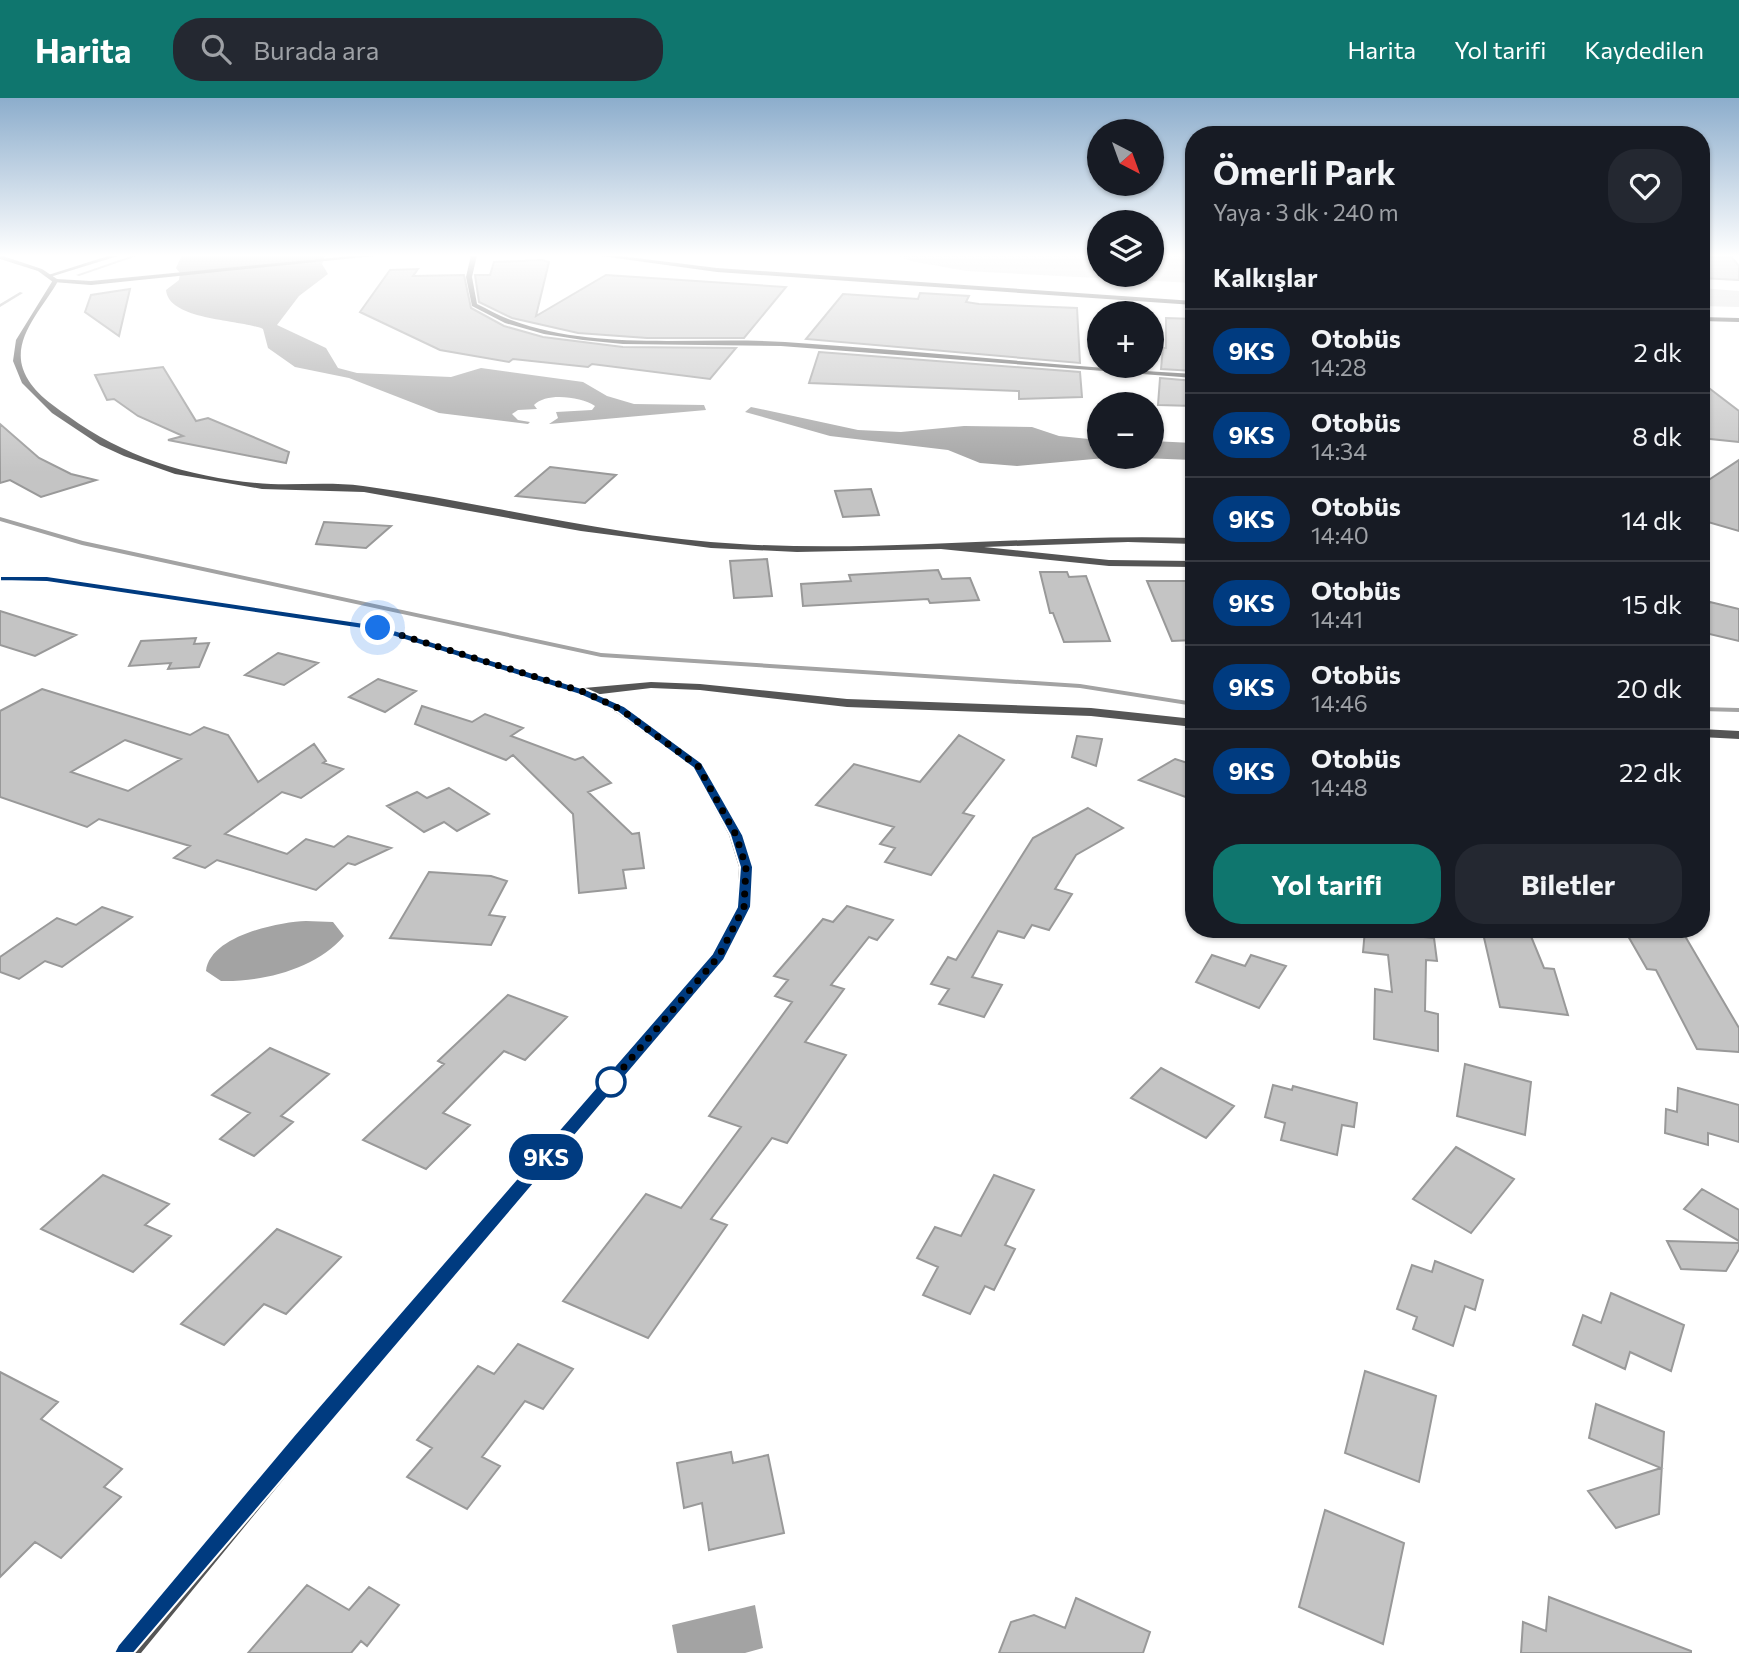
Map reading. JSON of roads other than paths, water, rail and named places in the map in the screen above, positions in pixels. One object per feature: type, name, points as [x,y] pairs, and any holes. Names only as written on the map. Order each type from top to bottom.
[{"type":"street","points":[[25,328],[17,361],[33,393],[80,432],[124,456],[197,475],[264,486],[359,489],[563,525],[712,546],[941,546],[1128,539],[1185,541]]},
{"type":"street","points":[[527,328],[607,340],[780,344],[1185,375]]},
{"type":"street","points":[[941,546],[1109,563],[1185,564]]},
{"type":"street","points":[[0,579],[47,579],[378,628],[584,692],[620,709],[698,766],[736,835],[746,867],[744,907],[719,956],[303,1440],[126,1653]]},
{"type":"street","points":[[584,692],[651,685],[700,687],[847,703],[1091,712],[1185,722]]},
{"type":"street","points":[[1710,733],[1739,735]]},
{"type":"waterway","points":[[0,519],[82,543],[601,655],[1080,686],[1185,703]]},
{"type":"waterway","points":[[1710,709],[1739,710]]}]
